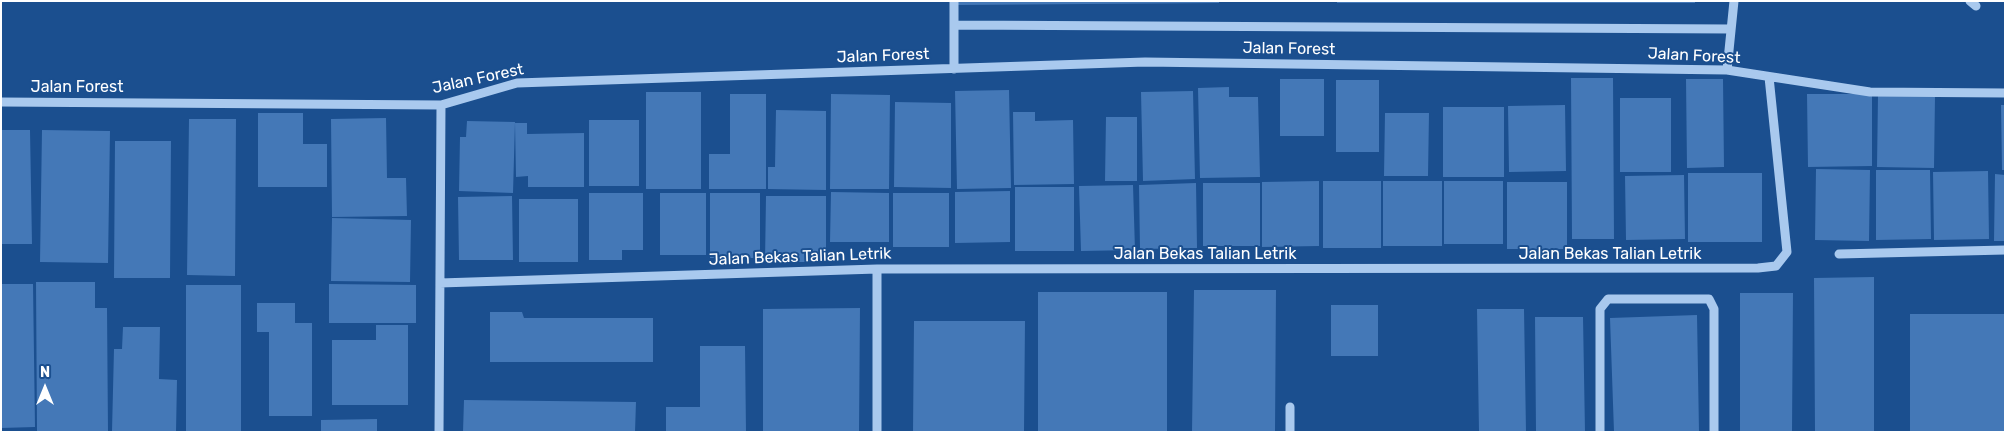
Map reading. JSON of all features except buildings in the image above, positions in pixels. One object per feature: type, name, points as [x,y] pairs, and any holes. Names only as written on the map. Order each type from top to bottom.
[{"type":"street","points":[[954,1],[954,68]]},
{"type":"street","points":[[1727,70],[1734,1]]},
{"type":"street","points":[[955,25],[1731,29]]},
{"type":"street","name":"Jalan Forest","points":[[1,102],[441,105],[517,83],[1145,62],[1727,70],[1870,92],[2005,93]]},
{"type":"street","name":"Jalan Bekas Talian Letrik","points":[[440,283],[876,269],[1758,268],[1776,266],[1787,252],[1769,77]]},
{"type":"street","points":[[439,432],[441,105]]},
{"type":"street","points":[[1839,254],[2005,250]]},
{"type":"street","points":[[876,269],[877,432]]},
{"type":"street","points":[[1600,432],[1600,309],[1603,304],[1608,299],[1709,299],[1714,309],[1714,432]]},
{"type":"street","points":[[1290,406],[1290,432]]}]
